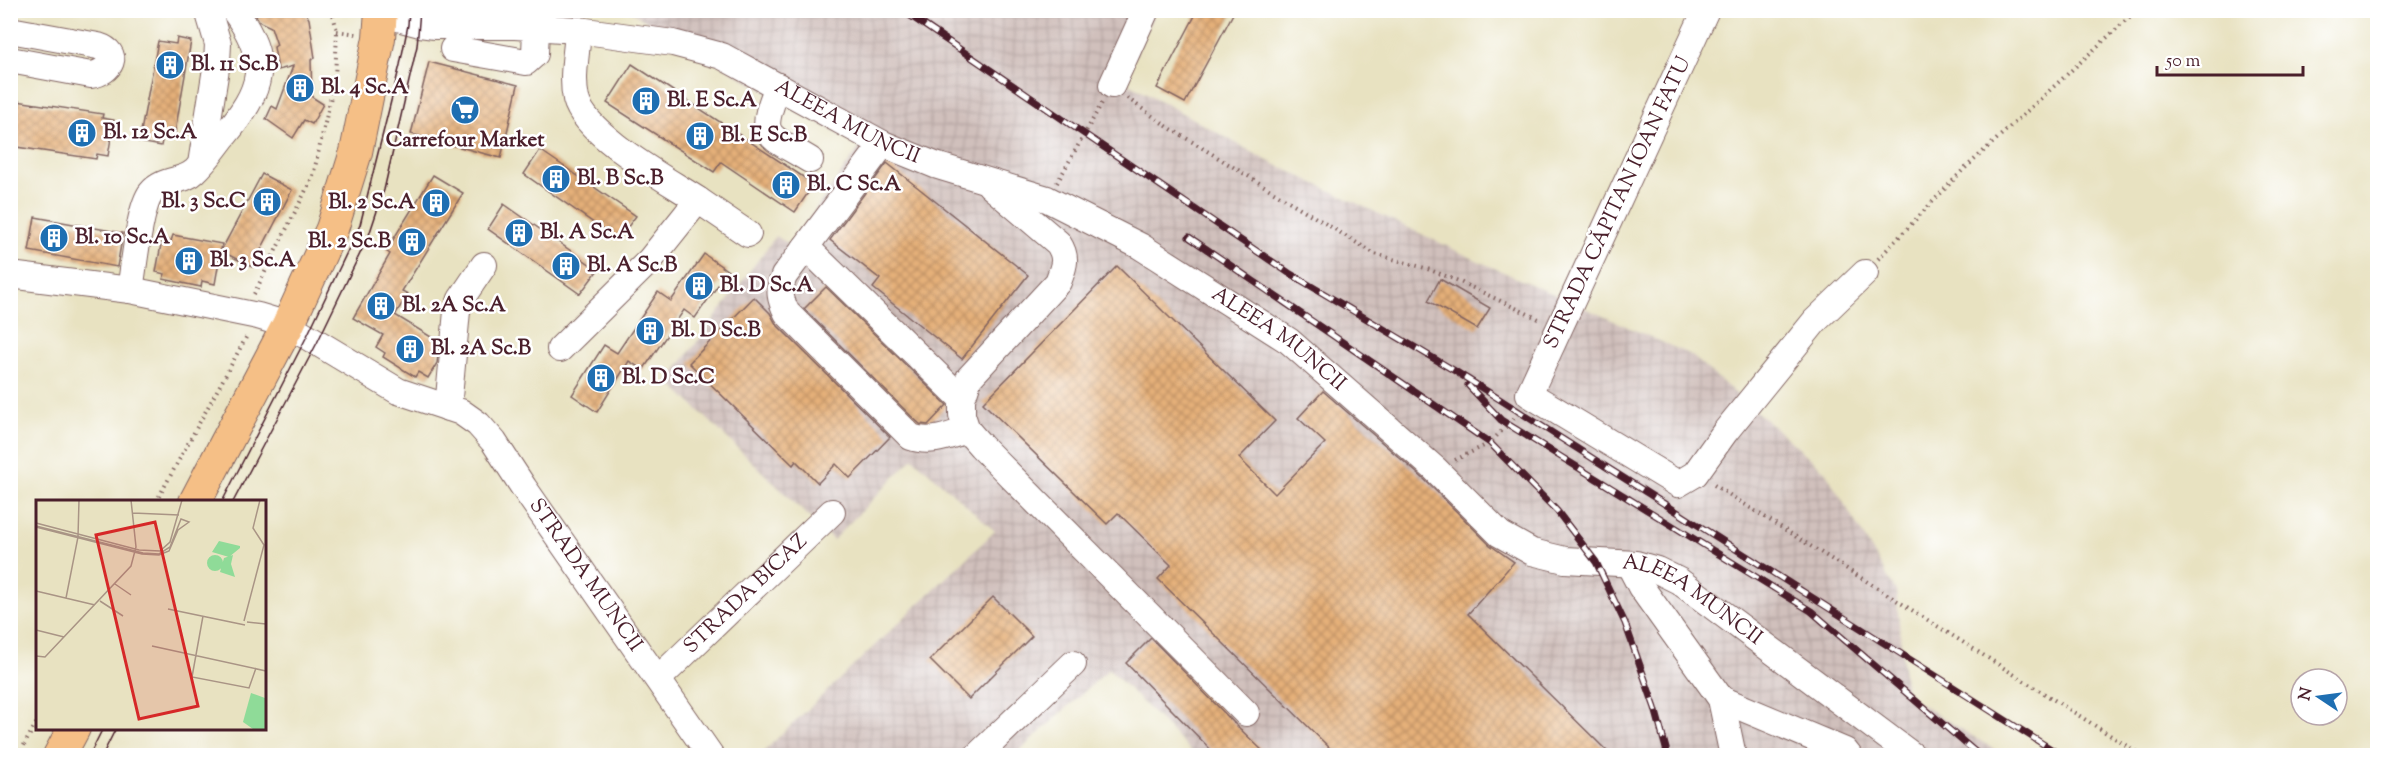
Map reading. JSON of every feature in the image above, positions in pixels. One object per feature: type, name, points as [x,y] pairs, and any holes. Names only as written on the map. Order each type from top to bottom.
[{"type":"main road","points":[[196,500],[288,325],[321,255],[342,201],[356,152],[379,38],[381,12]]},
{"type":"main road","points":[[59,756],[73,730]]},
{"type":"street","points":[[201,164],[218,62],[218,44],[208,10]]},
{"type":"street","points":[[130,290],[147,198],[158,185],[188,176],[201,164],[247,108],[255,90],[258,54],[251,35],[234,10]]},
{"type":"street","points":[[1112,85],[1146,10]]},
{"type":"street","name":"STRADA CĂPITAN IOAN FATU","points":[[1529,394],[1561,330],[1706,10]]},
{"type":"street","name":"ALEEA MUNCII","points":[[381,12],[408,22],[435,26],[578,30],[673,43],[722,56],[883,144],[935,165],[1047,199],[1140,246],[1288,341],[1435,469],[1500,534],[1532,552],[1565,560],[1629,564],[1657,570],[1679,581],[1913,756]]},
{"type":"street","points":[[453,50],[526,62],[535,54],[536,28]]},
{"type":"street","points":[[10,30],[105,48],[110,53],[111,62],[101,73],[91,75],[10,60]]},
{"type":"street","points":[[578,30],[574,90],[587,122],[605,137],[748,234]]},
{"type":"street","points":[[778,86],[767,114],[766,126],[770,136],[810,160]]},
{"type":"street","points":[[883,144],[784,276],[779,287],[780,300],[787,313],[911,437],[923,441],[938,440],[967,430]]},
{"type":"street","points":[[983,180],[1058,243],[1064,252],[1066,263],[1058,282],[969,378],[962,399],[962,415],[967,430],[989,455],[1246,713]]},
{"type":"street","points":[[560,350],[650,260],[698,200]]},
{"type":"street","points":[[806,247],[962,399]]},
{"type":"street","points":[[448,408],[457,311],[461,299],[484,265]]},
{"type":"street","points":[[1529,394],[1678,484],[1695,474],[1725,432],[1815,321],[1865,273]]},
{"type":"street","name":"STRADA MUNCII","points":[[10,275],[130,290],[288,325],[386,384],[410,396],[461,412],[478,424],[494,442],[711,756]]},
{"type":"street","name":"STRADA BICAZ","points":[[658,679],[832,512]]},
{"type":"street","points":[[1629,564],[1641,587],[1721,699],[1733,756]]},
{"type":"street","points":[[977,756],[1073,664]]},
{"type":"street","points":[[1721,699],[1845,751],[1849,756]]},
{"type":"path","points":[[157,500],[251,315],[265,269],[313,176],[335,79],[337,31],[332,10]]},
{"type":"path","points":[[1865,273],[1961,172],[2137,10]]},
{"type":"path","points":[[353,45],[354,34]]},
{"type":"path","points":[[1047,199],[1112,85],[1168,128],[1355,244],[1393,261],[1425,268],[1456,280],[1561,330]]},
{"type":"path","points":[[1435,469],[1490,443],[1520,412],[1529,394]]},
{"type":"path","points":[[1695,474],[2143,756]]},
{"type":"path","points":[[18,756],[36,724]]},
{"type":"shaded area","points":[[629,11],[1155,11],[1125,81],[1268,161],[1474,259],[1691,355],[1825,471],[1896,591],[1906,695],[2003,755],[1195,755],[1109,669],[1015,755],[760,755],[995,531],[913,458],[833,540],[668,381],[776,236],[790,245],[860,147]]},
{"type":"building","points":[[252,10],[304,10],[309,19],[315,58],[311,60],[312,97],[323,104],[312,124],[304,120],[293,138],[266,119],[272,106],[277,109],[293,66],[278,70],[274,47],[277,45],[271,27],[260,22]]},
{"type":"building","points":[[1198,10],[1235,10],[1185,103],[1157,88]]},
{"type":"building","points":[[177,38],[191,41],[174,138],[163,136],[161,146],[139,142],[158,41],[176,44]]},
{"type":"building","name":"Carrefour Market","points":[[429,62],[518,85],[501,158],[411,134]]},
{"type":"building","points":[[632,64],[814,184],[795,212],[721,162],[714,172],[607,103]]},
{"type":"building","points":[[10,100],[103,114],[102,118],[114,120],[108,156],[97,154],[96,159],[10,146]]},
{"type":"building","points":[[540,150],[636,216],[618,240],[524,174]]},
{"type":"building","points":[[887,163],[1028,275],[962,359],[873,288],[880,279],[830,240]]},
{"type":"building","points":[[262,174],[292,190],[252,267],[221,251]]},
{"type":"building","points":[[433,175],[463,193],[402,291],[408,294],[395,315],[436,340],[433,344],[439,348],[437,363],[428,378],[418,372],[415,377],[383,357],[385,353],[376,347],[383,335],[353,318],[390,254],[386,251]]},
{"type":"building","points":[[504,204],[598,270],[580,294],[488,229]]},
{"type":"building","points":[[35,217],[123,233],[117,267],[29,251]]},
{"type":"building","name":"Bl. 3 Sc.A","points":[[173,235],[222,244],[215,284],[202,281],[201,287],[163,279],[165,274],[156,272],[162,239],[171,241]]},
{"type":"building","points":[[704,254],[728,271],[695,318],[684,310],[643,370],[629,361],[597,412],[572,395],[604,345],[617,353],[658,292],[671,301]]},
{"type":"building","points":[[1117,266],[1275,421],[1239,458],[1275,494],[1325,443],[1298,418],[1323,391],[1425,480],[1490,545],[1514,562],[1468,614],[1612,756],[1338,756],[1158,579],[1171,565],[1118,513],[1107,524],[983,403]]},
{"type":"building","points":[[1440,279],[1490,308],[1477,329],[1428,301]]},
{"type":"building","points":[[826,287],[947,405],[928,425],[920,424],[911,416],[804,309]]},
{"type":"building","points":[[754,297],[770,313],[776,324],[890,437],[850,478],[836,464],[818,483],[796,461],[793,465],[689,363]]},
{"type":"building","points":[[993,597],[1032,636],[969,699],[930,660]]},
{"type":"building","points":[[1151,638],[1268,756],[1217,756],[1126,663]]},
{"type":"tram line","points":[[223,500],[307,336],[360,225],[400,65],[409,10]]},
{"type":"tram line","points":[[234,500],[317,343],[369,235],[384,190],[417,46],[420,10]]},
{"type":"tram line","points":[[89,756],[102,730]]},
{"type":"tram line","points":[[102,756],[115,730]]},
{"type":"railway","points":[[902,10],[1289,273],[1455,371],[2062,756]]},
{"type":"railway","points":[[1189,237],[1490,443],[1557,511],[1596,562],[1625,623],[1655,708],[1668,756]]},
{"type":"railway","points":[[1468,385],[1501,420],[1811,611],[1980,756]]},
{"type":"place","name":"Bl. 11 Sc.B","points":[[170,65]]},
{"type":"place","name":"Bl. 4 Sc.A","points":[[300,88]]},
{"type":"place","name":"Bl. E Sc.A","points":[[646,101]]},
{"type":"place","name":"Carrefour Market","points":[[465,110]]},
{"type":"place","name":"Bl. 12 Sc.A","points":[[82,133]]},
{"type":"place","name":"Bl. E Sc.B","points":[[700,136]]},
{"type":"place","name":"Bl. B Sc.B","points":[[556,179]]},
{"type":"place","name":"Bl. C Sc.A","points":[[786,185]]},
{"type":"place","name":"Bl. 3 Sc.C","points":[[267,202]]},
{"type":"place","name":"Bl. 2 Sc.A","points":[[436,203]]},
{"type":"place","name":"Bl. A Sc.A","points":[[519,233]]},
{"type":"place","name":"Bl. 10 Sc.A","points":[[54,238]]},
{"type":"place","name":"Bl. 2 Sc.B","points":[[412,242]]},
{"type":"place","name":"Bl. 3 Sc.A","points":[[189,261]]},
{"type":"place","name":"Bl. A Sc.B","points":[[566,266]]},
{"type":"place","name":"Bl. D Sc.A","points":[[699,286]]},
{"type":"place","name":"Bl. 2A Sc.A","points":[[381,306]]},
{"type":"place","name":"Bl. D Sc.B","points":[[650,331]]},
{"type":"place","name":"Bl. 2A Sc.B","points":[[410,349]]},
{"type":"place","name":"Bl. D Sc.C","points":[[601,378]]}]
